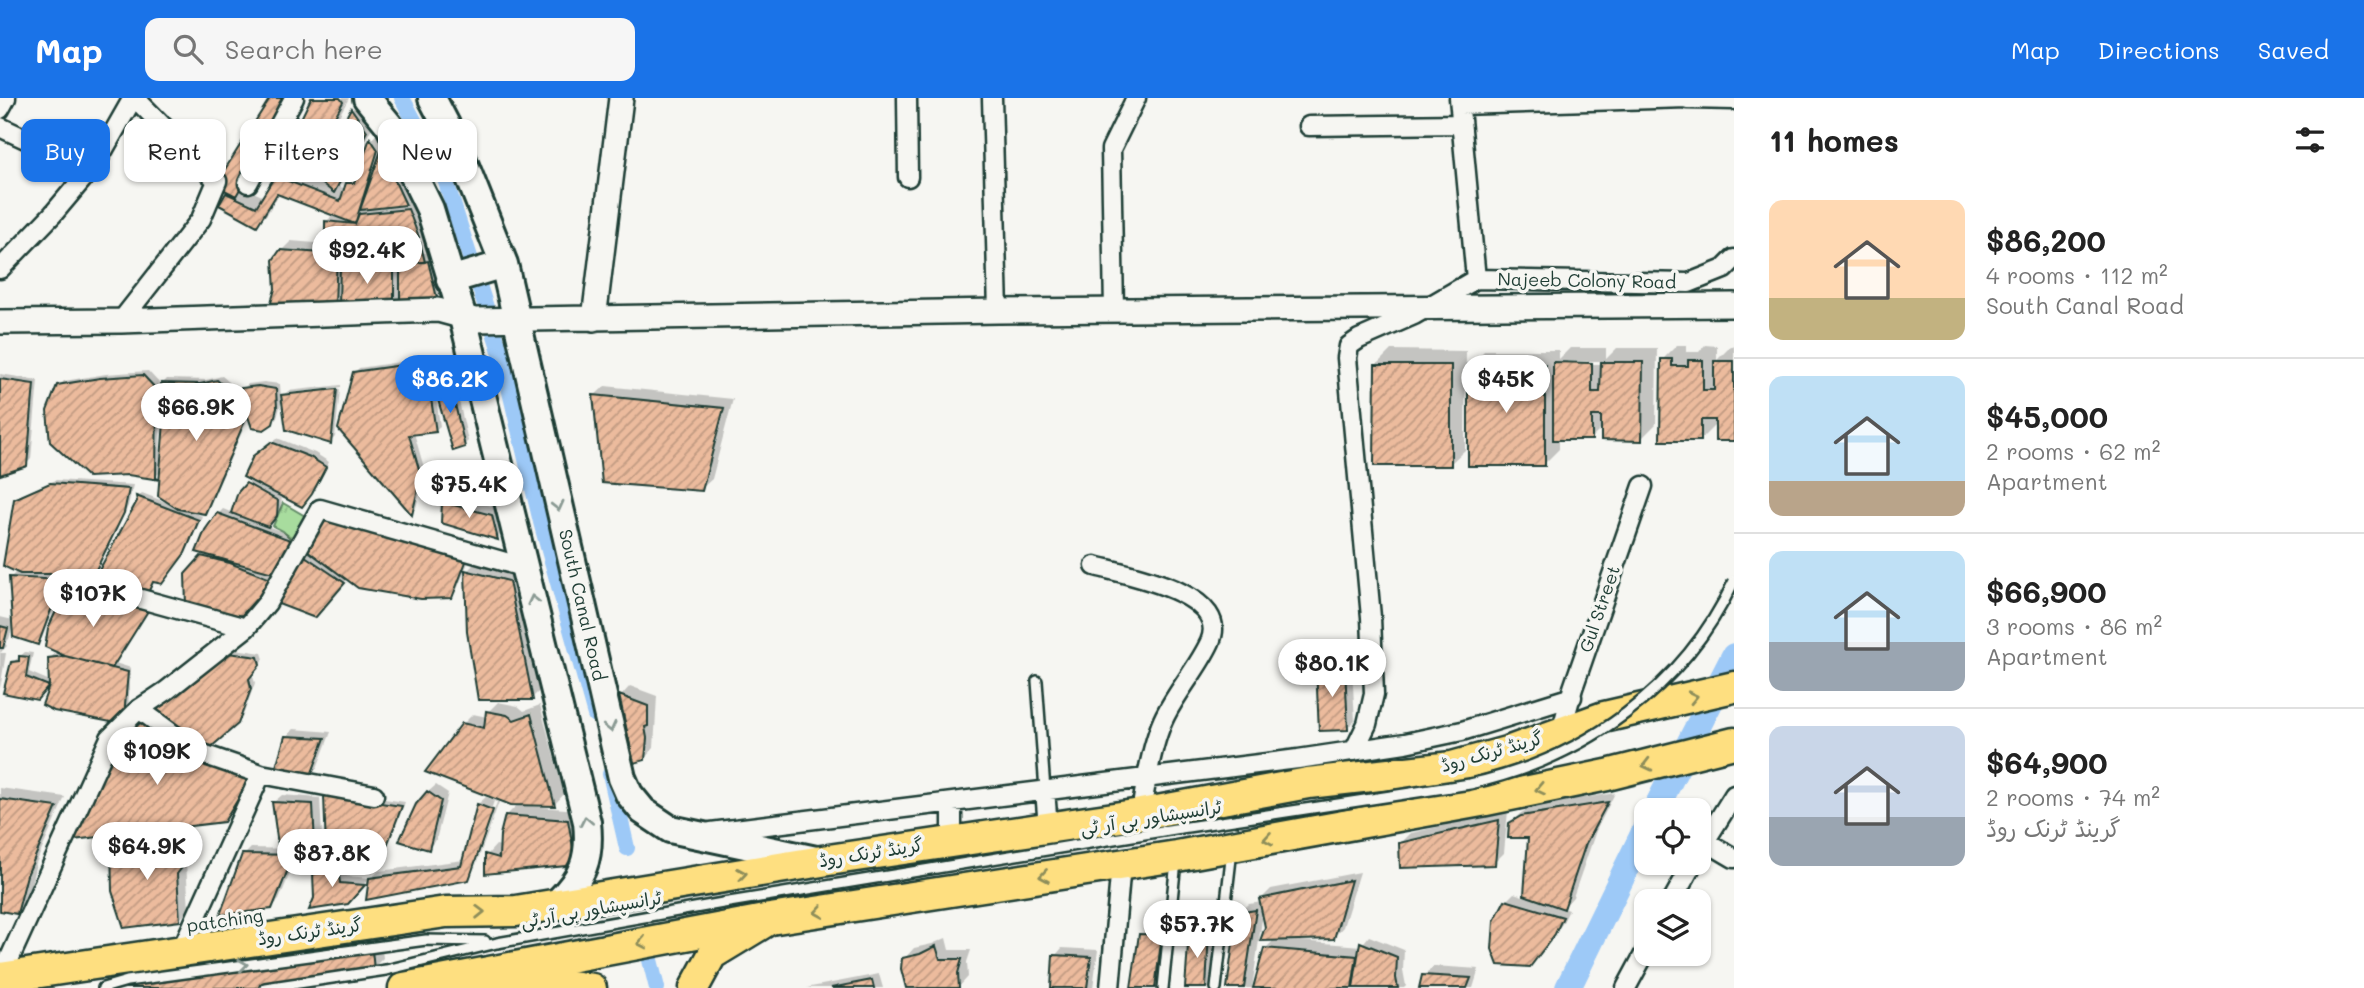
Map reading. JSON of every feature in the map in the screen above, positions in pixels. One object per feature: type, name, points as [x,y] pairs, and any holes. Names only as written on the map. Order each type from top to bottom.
[{"type":"highway","name":"گرینڈ ٹرنک روڈ","points":[[3,969],[446,912],[516,911],[574,895],[674,884],[1141,814],[1308,783],[1452,767],[1510,751],[1604,717],[1734,687]]},
{"type":"highway","points":[[404,988],[771,919],[1121,864],[1179,842],[1232,845],[1481,801],[1607,775],[1734,743]]},
{"type":"highway","points":[[1234,797],[1272,809],[1317,802],[1331,803],[1335,810],[1334,818],[1322,829]]},
{"type":"main road","points":[[367,98],[389,125],[430,209],[452,279],[469,319],[587,822],[589,852],[574,895]]},
{"type":"main road","name":"South Canal Road","points":[[432,98],[458,148],[502,264],[622,778],[629,794],[643,811],[670,828],[822,861]]},
{"type":"main road","points":[[452,279],[502,264]]},
{"type":"main road","points":[[694,988],[712,955],[771,919]]},
{"type":"main road","points":[[448,979],[592,988]]},
{"type":"street","points":[[0,109],[6,98]]},
{"type":"street","points":[[110,139],[134,98],[217,181],[201,219],[121,321]]},
{"type":"street","points":[[248,183],[294,98]]},
{"type":"street","points":[[594,319],[621,98]]},
{"type":"street","points":[[906,98],[908,177]]},
{"type":"street","points":[[992,98],[998,311]]},
{"type":"street","points":[[1114,310],[1111,149],[1136,98]]},
{"type":"street","points":[[1354,751],[1367,724],[1374,694],[1371,617],[1347,358],[1349,346],[1359,339],[1432,306],[1476,279],[1459,101],[1687,98],[1734,100]]},
{"type":"street","points":[[1309,126],[1461,124]]},
{"type":"street","points":[[0,127],[21,137]]},
{"type":"street","points":[[0,269],[80,182]]},
{"type":"street","name":"Najeeb Colony Road","points":[[1476,279],[1689,283],[1724,268],[1734,259]]},
{"type":"street","points":[[0,322],[121,321],[438,310],[469,319],[594,319],[998,311],[1734,305]]},
{"type":"street","name":"Gul Street","points":[[1560,732],[1643,486]]},
{"type":"street","points":[[3,969],[110,738],[139,709],[246,628],[267,603],[320,509],[526,569]]},
{"type":"street","points":[[1095,566],[1164,583],[1204,608],[1213,623],[1211,641],[1164,717],[1146,777],[1141,814]]},
{"type":"street","points":[[101,588],[246,628]]},
{"type":"street","points":[[691,834],[1354,751],[1462,731],[1572,696]]},
{"type":"street","points":[[139,709],[190,749],[261,774],[374,795]]},
{"type":"street","points":[[1234,797],[1298,759]]},
{"type":"street","points":[[185,942],[261,774]]},
{"type":"street","points":[[1045,790],[1048,827]]},
{"type":"street","points":[[1711,832],[1734,795]]},
{"type":"street","points":[[952,802],[952,841]]},
{"type":"street","points":[[1711,849],[1734,858]]},
{"type":"street","points":[[1110,988],[1121,864]]},
{"type":"street","points":[[1626,988],[1638,966]]},
{"type":"lane","name":"ٹرانسپشاور بی آر ٹی","points":[[265,988],[386,970],[497,943],[737,901],[1179,842],[1507,776],[1562,754],[1616,721],[1670,676],[1703,634],[1734,581]]},
{"type":"lane","points":[[1037,681],[1045,790]]},
{"type":"lane","points":[[1163,988],[1179,842]]},
{"type":"lane","points":[[1216,988],[1232,845]]},
{"type":"lane","name":"patching","points":[[143,953],[185,942],[444,907]]},
{"type":"lane","name":"ٹرانسپشاور بی آر ٹی","points":[[103,988],[127,981],[426,940],[497,943]]},
{"type":"green space","points":[[283,503],[305,516],[298,537],[293,541],[273,526]]},
{"type":"building","points":[[270,98],[292,98],[280,119],[257,119]]},
{"type":"building","points":[[311,98],[340,98],[343,102],[334,119],[301,119]]},
{"type":"building","points":[[351,108],[359,119],[345,119]]},
{"type":"building","points":[[370,138],[378,150],[355,224],[277,194],[257,226],[219,205],[226,193],[256,207],[271,182],[291,182],[340,201],[346,183],[364,182],[364,155]]},
{"type":"building","points":[[240,145],[240,182],[244,182],[236,196],[215,185],[217,182],[226,182],[226,168]]},
{"type":"building","points":[[378,159],[378,182],[395,182],[406,205],[360,210]]},
{"type":"building","points":[[320,182],[340,182],[334,193]]},
{"type":"building","points":[[408,209],[419,237],[369,237],[368,252],[329,254],[325,244],[325,221],[355,224],[359,214]]},
{"type":"building","points":[[420,242],[425,262],[367,264],[368,245]]},
{"type":"building","points":[[280,250],[337,254],[335,305],[270,306],[275,289],[273,260]]},
{"type":"building","points":[[428,261],[439,306],[400,306],[400,265]]},
{"type":"building","points":[[340,265],[394,266],[394,306],[339,305]]},
{"type":"building","points":[[459,357],[450,375],[429,385],[436,432],[409,435],[421,476],[412,515],[338,429],[353,372]]},
{"type":"building","points":[[1661,359],[1672,359],[1672,366],[1688,366],[1688,360],[1703,360],[1703,390],[1714,390],[1714,361],[1734,361],[1734,441],[1715,441],[1715,420],[1701,420],[1701,441],[1660,441]]},
{"type":"building","points":[[1553,362],[1592,363],[1592,392],[1600,392],[1601,362],[1643,362],[1642,441],[1601,440],[1601,416],[1592,416],[1592,440],[1553,440]]},
{"type":"building","points":[[1468,364],[1545,365],[1545,466],[1468,466]]},
{"type":"building","points":[[1375,365],[1451,365],[1451,466],[1374,466]]},
{"type":"building","points":[[143,375],[157,390],[156,478],[160,480],[128,475],[88,477],[50,442],[47,411],[57,385]]},
{"type":"building","points":[[0,379],[34,384],[27,466],[0,475]]},
{"type":"building","points":[[217,380],[236,397],[230,415],[244,423],[205,514],[178,509],[158,496],[164,422],[161,383],[200,384]]},
{"type":"building","points":[[450,383],[465,447],[453,451],[434,386]]},
{"type":"building","points":[[258,386],[276,389],[277,408],[273,424],[264,430],[252,428],[241,388]]},
{"type":"building","points":[[337,389],[331,444],[286,430],[281,395]]},
{"type":"building","points":[[593,395],[724,408],[702,491],[602,483]]},
{"type":"building","points":[[271,442],[310,457],[326,467],[302,507],[243,477],[253,456]]},
{"type":"building","points":[[50,483],[129,489],[124,513],[92,578],[58,574],[20,574],[3,566],[14,499]]},
{"type":"building","points":[[246,483],[278,501],[277,516],[268,527],[231,513],[238,492]]},
{"type":"building","points":[[136,496],[199,520],[185,553],[162,584],[153,582],[147,595],[123,588],[97,574],[137,501]]},
{"type":"building","points":[[442,502],[492,515],[498,540],[441,523]]},
{"type":"building","points":[[217,513],[293,541],[286,560],[273,573],[196,552],[205,530]]},
{"type":"building","points":[[332,517],[467,559],[452,598],[421,599],[358,588],[307,550],[324,521]]},
{"type":"building","points":[[302,554],[345,583],[315,618],[273,602]]},
{"type":"building","points":[[201,556],[230,563],[273,580],[242,615],[217,617],[186,606],[185,574]]},
{"type":"building","points":[[465,570],[509,581],[533,700],[478,700],[467,632]]},
{"type":"building","points":[[9,577],[80,581],[51,610],[38,645],[13,637]]},
{"type":"building","points":[[75,593],[148,611],[112,668],[65,656],[45,647],[48,628],[60,603]]},
{"type":"building","points":[[0,626],[8,628],[3,648],[0,648]]},
{"type":"building","points":[[228,653],[258,657],[260,665],[249,679],[251,689],[238,724],[210,748],[185,745],[146,714]]},
{"type":"building","points":[[19,656],[29,657],[26,677],[49,686],[37,700],[3,693],[11,662],[19,661]]},
{"type":"building","points":[[65,656],[128,672],[124,716],[111,722],[54,711],[42,705],[49,686],[48,658]]},
{"type":"building","points":[[1345,667],[1348,730],[1319,731],[1316,668]]},
{"type":"building","points":[[619,695],[648,706],[645,760],[634,763]]},
{"type":"building","points":[[486,711],[507,715],[514,720],[531,714],[555,806],[511,805],[425,772],[462,723],[484,728]]},
{"type":"building","points":[[136,720],[169,740],[251,778],[224,822],[73,840],[118,730]]},
{"type":"building","points":[[285,736],[325,738],[310,778],[275,770]]},
{"type":"building","points":[[427,791],[441,801],[429,850],[399,841],[416,804]]},
{"type":"building","points":[[324,795],[402,806],[386,848],[326,850]]},
{"type":"building","points":[[0,799],[57,807],[27,875],[17,914],[0,911]]},
{"type":"building","points":[[272,802],[313,804],[315,846],[278,845]]},
{"type":"building","points":[[1608,802],[1586,843],[1564,909],[1524,895],[1528,838],[1508,838],[1509,823],[1521,816]]},
{"type":"building","points":[[477,804],[493,810],[469,880],[366,900],[369,878],[461,866]]},
{"type":"building","points":[[505,815],[568,820],[576,865],[485,874],[485,854],[499,858],[500,835]]},
{"type":"building","points":[[1499,820],[1495,865],[1400,868],[1399,843]]},
{"type":"building","points":[[111,842],[180,844],[188,860],[177,874],[180,921],[124,928],[112,891]]},
{"type":"building","points":[[242,854],[294,855],[272,909],[220,915]]},
{"type":"building","points":[[337,862],[340,883],[365,885],[348,904],[309,910],[314,898],[313,874],[322,873],[323,863]]},
{"type":"building","points":[[1351,880],[1334,939],[1260,941],[1265,927],[1259,899]]},
{"type":"building","points":[[1505,900],[1563,917],[1555,934],[1530,967],[1498,965],[1492,949],[1494,921]]},
{"type":"building","points":[[1256,910],[1244,988],[1227,988],[1237,913]]},
{"type":"building","points":[[250,930],[256,968],[372,950],[374,970],[260,988],[125,988],[239,970],[233,932]]},
{"type":"building","points":[[1189,931],[1209,931],[1206,988],[1185,988]]},
{"type":"building","points":[[1139,934],[1162,935],[1155,988],[1131,988]]},
{"type":"building","points":[[1360,942],[1397,957],[1398,988],[1353,988]]},
{"type":"building","points":[[936,946],[940,959],[962,959],[958,973],[959,988],[906,988],[901,969],[902,958],[920,954]]},
{"type":"building","points":[[1264,948],[1357,956],[1352,988],[1253,988]]},
{"type":"building","points":[[1053,955],[1091,957],[1087,988],[1051,988]]},
{"type":"building","points":[[1422,975],[1471,978],[1467,988],[1419,988]]},
{"type":"building","points":[[872,980],[874,988],[831,988]]},
{"type":"waterway","points":[[402,98],[444,176],[501,354],[541,522],[595,715]]},
{"type":"waterway","points":[[1661,798],[1734,656]]},
{"type":"waterway","points":[[610,774],[627,848]]},
{"type":"waterway","points":[[1568,988],[1634,853]]},
{"type":"waterway","points":[[648,952],[657,988]]}]
